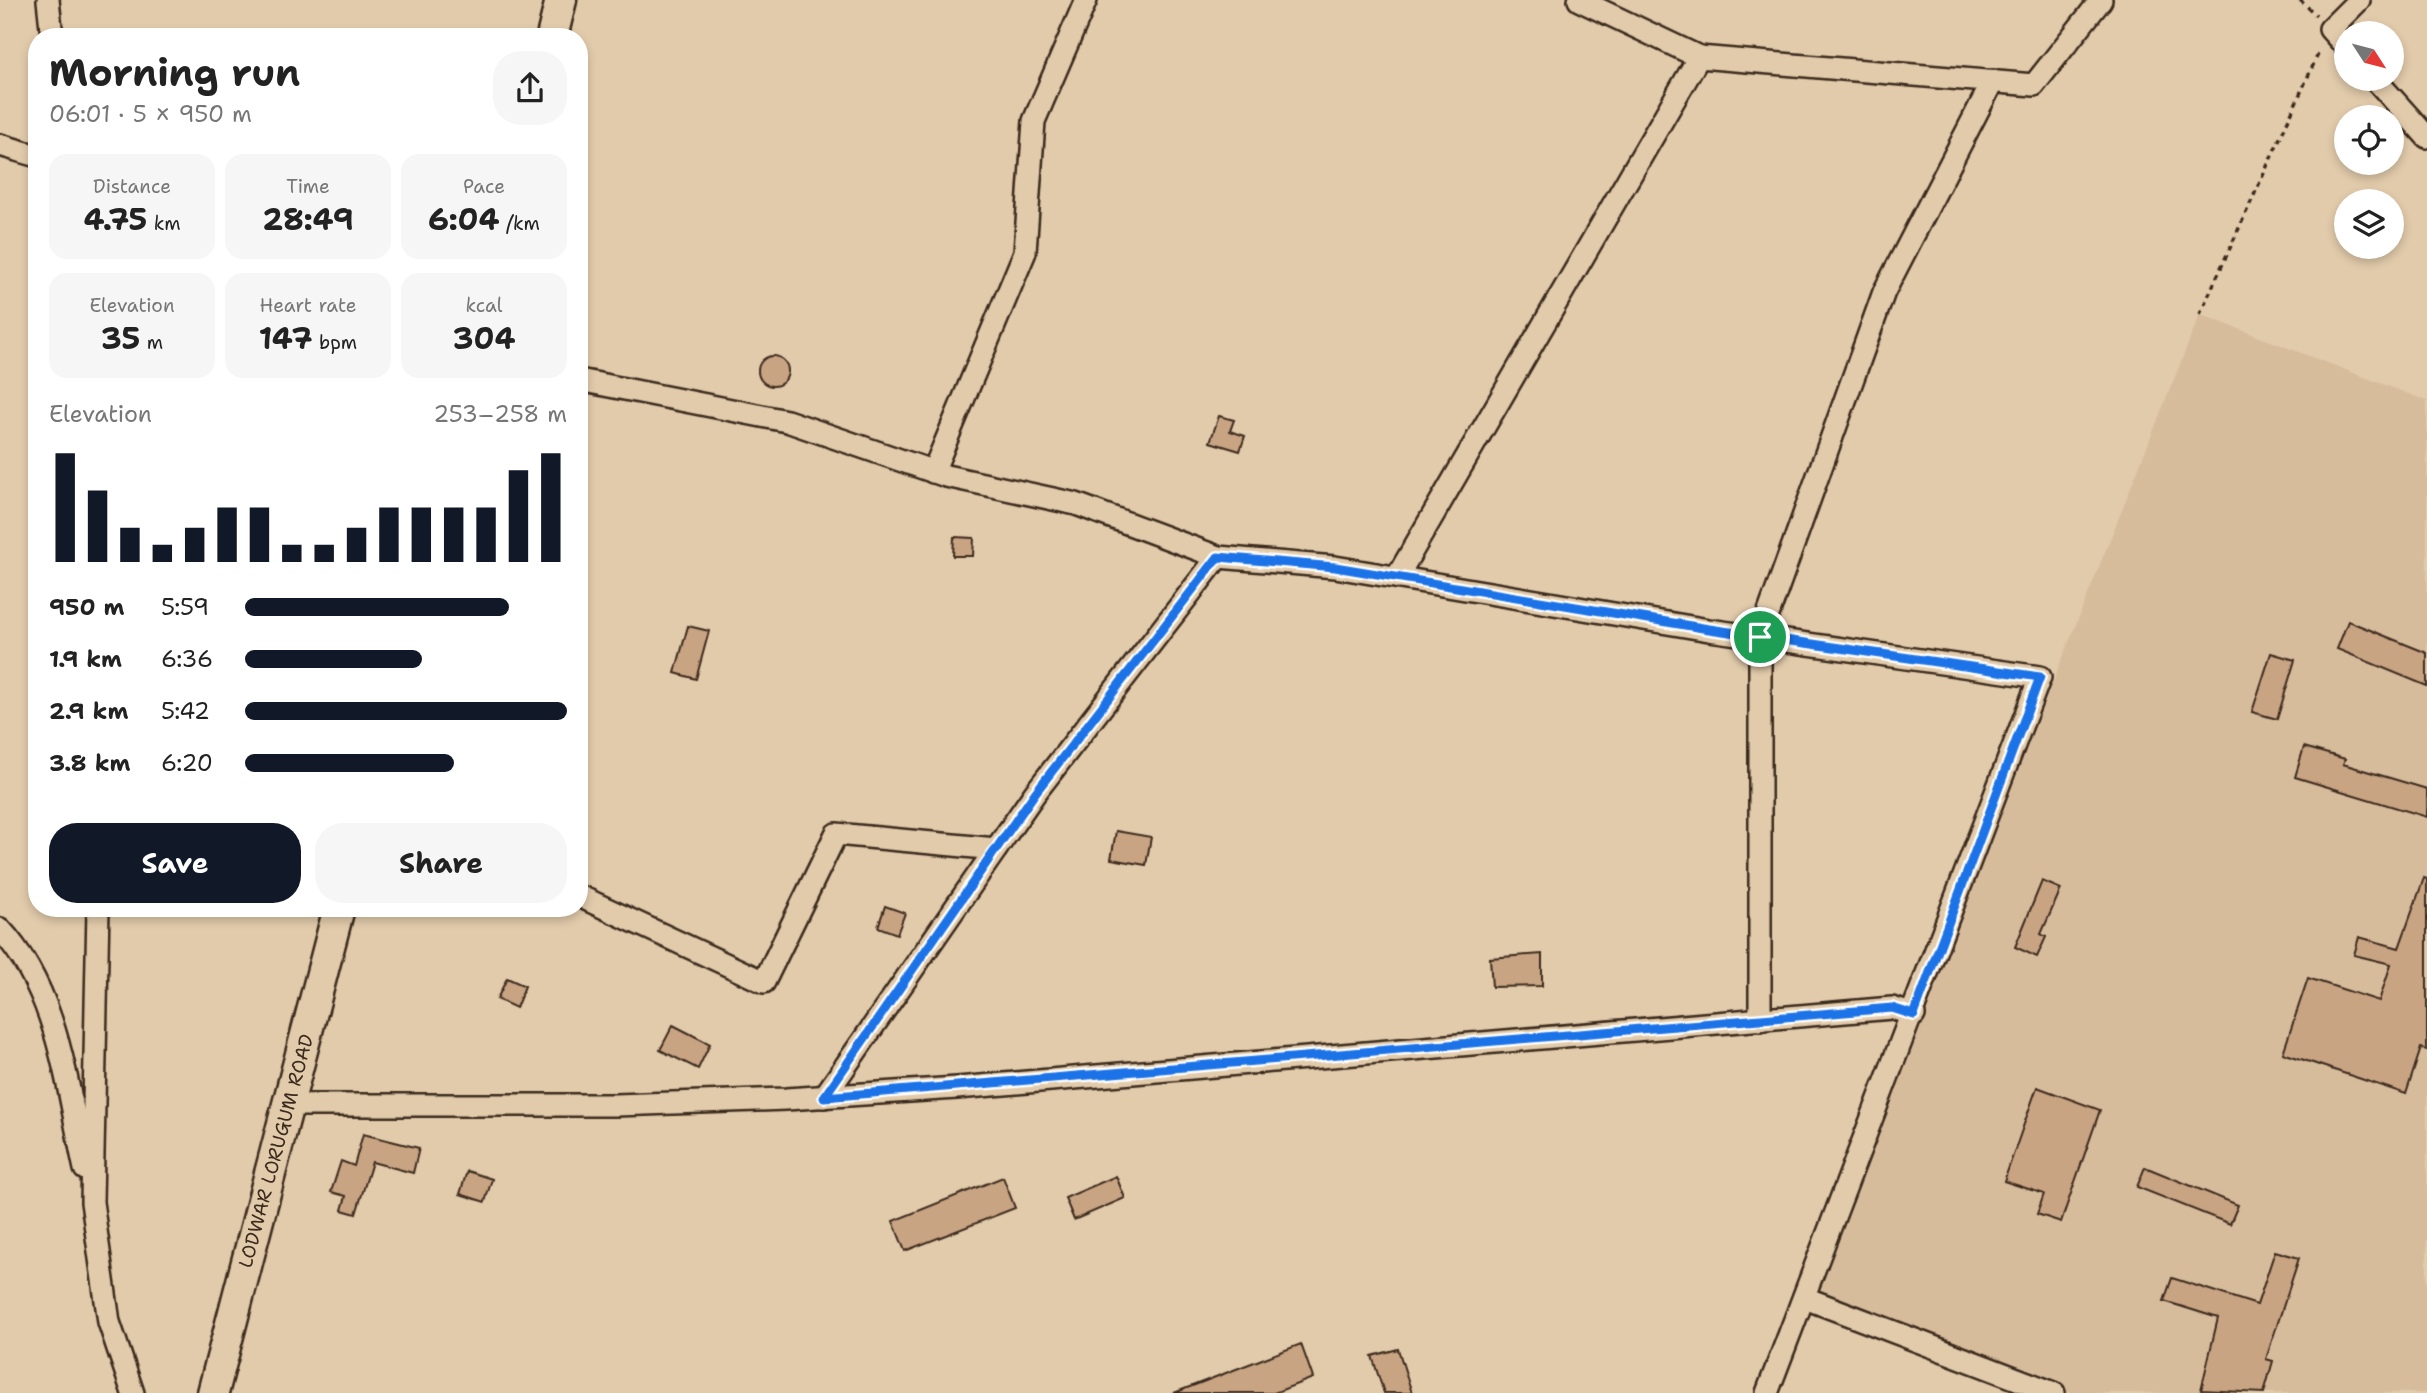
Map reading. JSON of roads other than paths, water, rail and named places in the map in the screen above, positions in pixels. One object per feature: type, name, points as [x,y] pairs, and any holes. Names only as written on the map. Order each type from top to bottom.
[{"type":"main road","points":[[554,28],[561,0]]},
{"type":"main road","name":"LODWAR LORUGUM ROAD","points":[[213,1393],[337,917]]},
{"type":"street","points":[[48,0],[51,28]]},
{"type":"street","points":[[933,472],[1026,252],[1034,121],[1086,0]]},
{"type":"street","points":[[1579,0],[1699,57],[2034,85],[2101,0]]},
{"type":"street","points":[[2338,21],[2359,0]]},
{"type":"street","points":[[1397,577],[1699,57]]},
{"type":"street","points":[[1760,1020],[1760,637],[1884,292],[1993,81]]},
{"type":"street","points":[[2386,91],[2427,137]]},
{"type":"street","points":[[0,145],[28,153]]},
{"type":"street","points":[[588,382],[787,421],[933,472],[1076,504],[1218,557],[1335,567],[1760,637],[2040,677],[1914,1015],[1767,1393]]},
{"type":"street","points":[[824,1097],[1035,793],[1218,557]]},
{"type":"street","points":[[588,900],[764,982],[836,834],[996,849]]},
{"type":"street","points":[[92,1202],[98,917]]},
{"type":"street","points":[[0,929],[37,981],[54,1030],[92,1202],[109,1322],[133,1393]]},
{"type":"street","points":[[289,1105],[616,1105],[824,1097],[1892,1008],[1914,1015]]},
{"type":"street","points":[[1804,1298],[2054,1393]]}]
